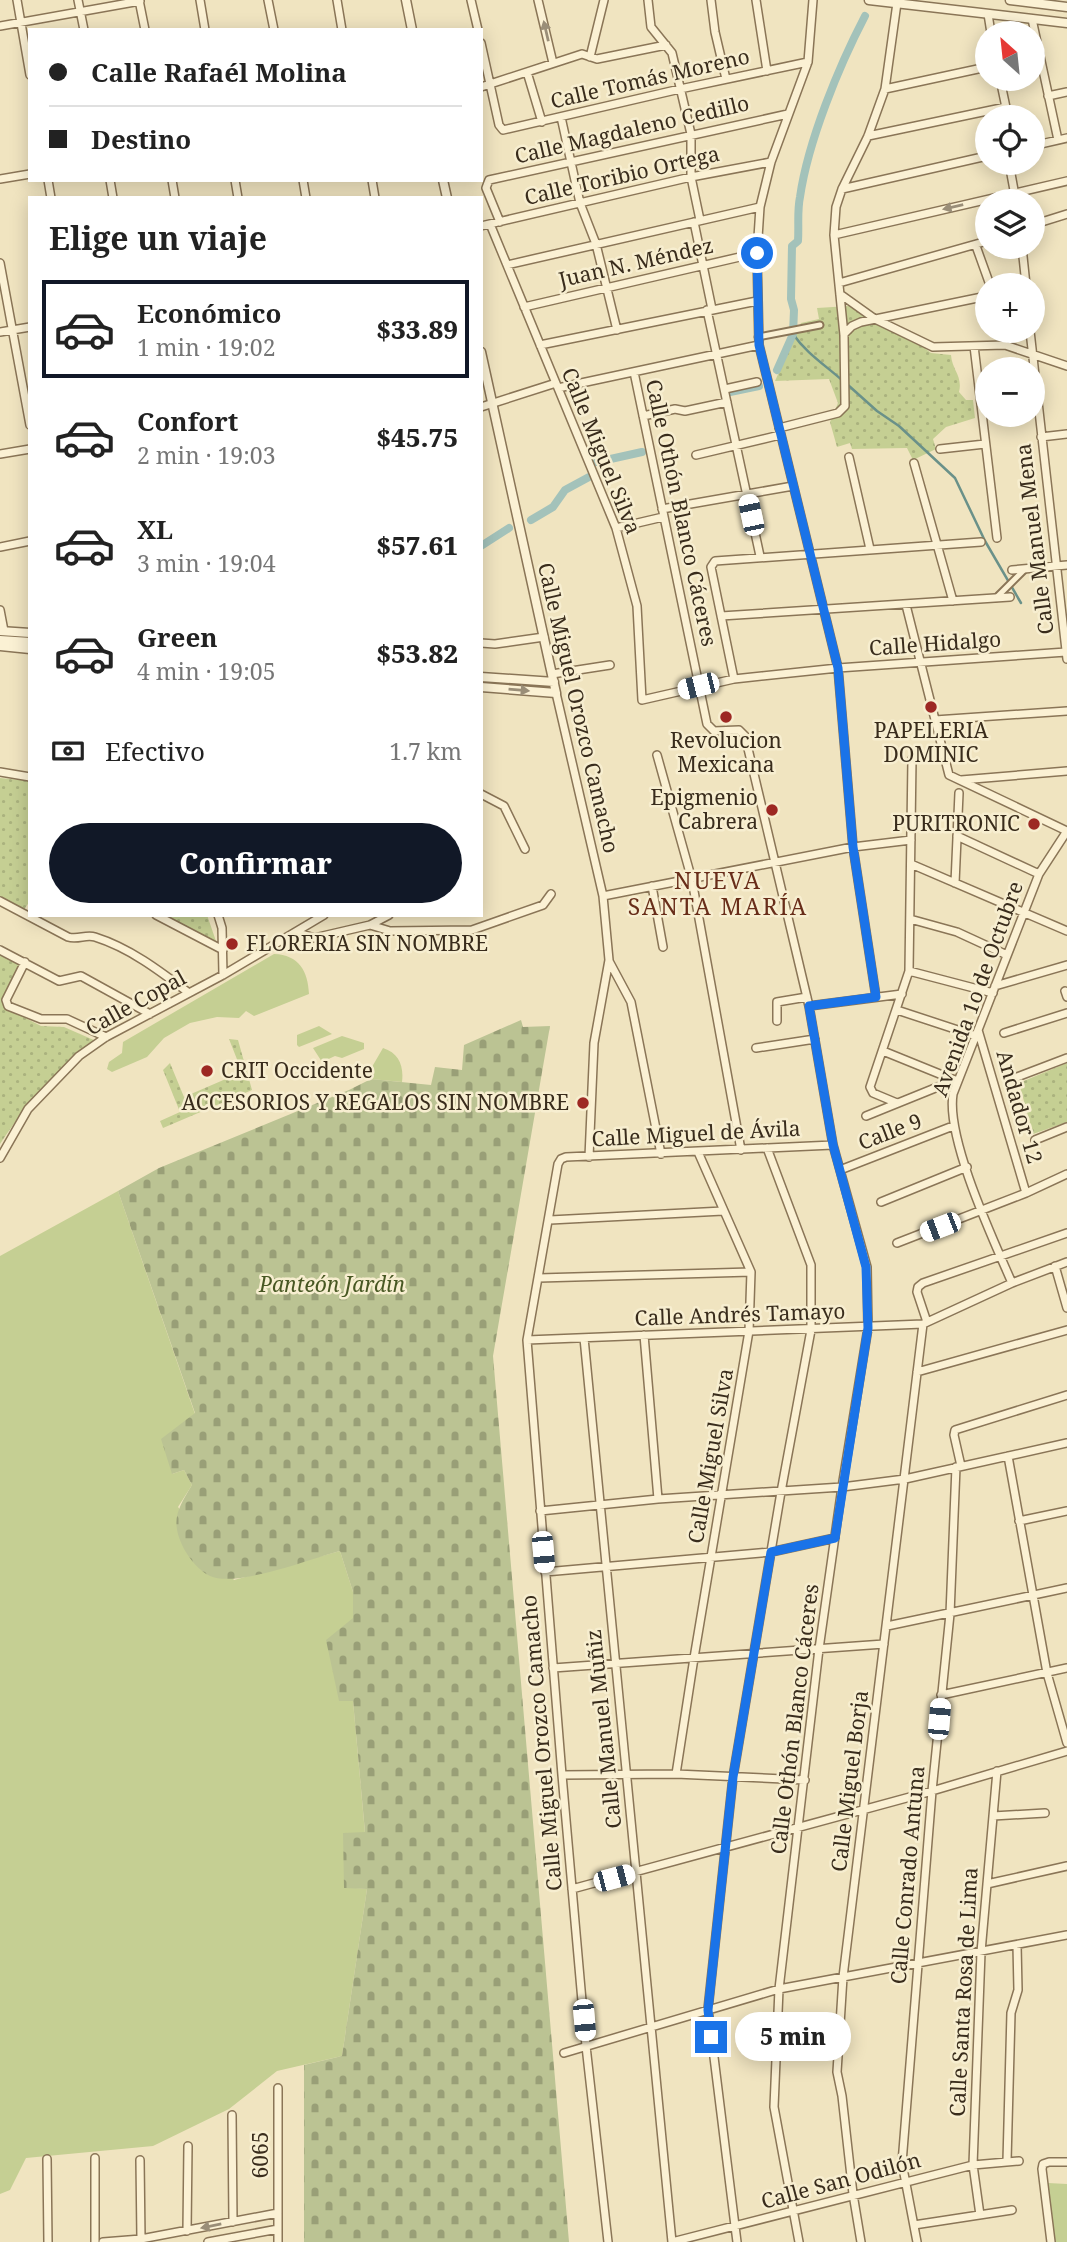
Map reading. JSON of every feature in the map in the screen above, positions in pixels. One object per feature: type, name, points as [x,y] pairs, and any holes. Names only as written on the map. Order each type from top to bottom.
[{"type":"street","points":[[17,0],[28,63]]},
{"type":"street","points":[[78,0],[84,28]]},
{"type":"street","points":[[200,0],[205,28]]},
{"type":"street","points":[[268,0],[274,28]]},
{"type":"street","points":[[337,0],[342,28]]},
{"type":"street","points":[[406,0],[412,28]]},
{"type":"street","points":[[471,0],[478,28]]},
{"type":"street","points":[[538,0],[553,63]]},
{"type":"street","points":[[590,57],[604,0]]},
{"type":"street","points":[[648,0],[650,27],[672,52],[691,134],[691,177],[709,310],[760,556]]},
{"type":"street","points":[[711,0],[726,79]]},
{"type":"street","points":[[756,0],[767,71]]},
{"type":"street","points":[[813,0],[808,62],[771,162],[760,206],[757,253],[759,341],[838,668],[853,847],[876,997]]},
{"type":"street","points":[[869,0],[1067,23]]},
{"type":"street","points":[[1010,0],[1057,3],[1067,7]]},
{"type":"street","points":[[0,26],[139,1],[145,28]]},
{"type":"street","points":[[696,455],[736,446],[838,413],[845,406],[844,335],[834,235],[836,207],[868,136],[884,89],[897,3]]},
{"type":"street","points":[[988,14],[989,21]]},
{"type":"street","points":[[1032,19],[1058,140]]},
{"type":"street","points":[[483,86],[582,54],[602,58],[666,45]]},
{"type":"street","points":[[483,51],[491,84]]},
{"type":"street","name":"Calle Tomás Moreno","points":[[491,84],[500,128],[506,130],[808,62]]},
{"type":"street","points":[[884,89],[975,70]]},
{"type":"street","points":[[527,72],[542,122]]},
{"type":"street","points":[[1048,96],[1067,92]]},
{"type":"street","name":"Calle Magdaleno Cedillo","points":[[500,222],[486,183],[489,180],[788,114]]},
{"type":"street","points":[[868,136],[975,114]]},
{"type":"street","points":[[561,117],[580,202],[596,244],[617,330]]},
{"type":"street","points":[[1045,143],[1067,138]]},
{"type":"street","points":[[842,189],[975,159]]},
{"type":"street","name":"Calle Toribio Ortega","points":[[483,226],[691,177],[771,162]]},
{"type":"street","points":[[0,179],[28,174]]},
{"type":"street","points":[[1029,189],[1067,181]]},
{"type":"street","points":[[834,235],[975,202]]},
{"type":"street","points":[[507,265],[760,206]]},
{"type":"street","points":[[1045,221],[1067,214]]},
{"type":"street","name":"Calle Miguel Silva","points":[[490,224],[616,528],[637,606],[642,700]]},
{"type":"street","points":[[839,283],[975,246]]},
{"type":"street","name":"Juan N. Méndez","points":[[524,307],[757,253]]},
{"type":"street","points":[[0,263],[28,414]]},
{"type":"street","points":[[840,294],[876,319],[933,347],[1005,345],[1067,366]]},
{"type":"street","points":[[844,335],[856,324],[975,298]]},
{"type":"street","points":[[540,345],[757,301]]},
{"type":"street","points":[[483,406],[557,386],[717,354],[783,332],[820,325]]},
{"type":"street","points":[[0,332],[28,327]]},
{"type":"street","name":"Calle Manuel Mena","points":[[1031,343],[1067,656]]},
{"type":"street","points":[[974,346],[997,538]]},
{"type":"street","name":"Calle Miguel Orozco Camacho","points":[[483,361],[603,896],[609,960],[594,1043],[589,1157]]},
{"type":"street","name":"Calle Othón Blanco Cáceres","points":[[634,372],[708,727],[714,731],[739,730],[745,736],[808,1002],[833,1145],[866,1267],[868,1328],[842,1487],[820,1649],[779,1989],[774,2107],[799,2242]]},
{"type":"street","points":[[725,389],[757,382]]},
{"type":"street","points":[[643,416],[727,402]]},
{"type":"street","points":[[1041,437],[1067,434]]},
{"type":"street","points":[[940,449],[985,444]]},
{"type":"street","points":[[0,454],[28,449]]},
{"type":"street","points":[[849,457],[870,549]]},
{"type":"street","points":[[914,463],[953,601]]},
{"type":"street","points":[[616,528],[663,513],[793,486]]},
{"type":"street","points":[[0,547],[28,541]]},
{"type":"street","points":[[734,679],[711,567],[713,562],[760,556],[981,542]]},
{"type":"street","points":[[1012,570],[1067,565]]},
{"type":"street","points":[[998,596],[1023,570]]},
{"type":"street","points":[[721,616],[1010,597]]},
{"type":"street","points":[[906,605],[946,771],[953,778],[1067,831]]},
{"type":"street","points":[[0,610],[1,634]]},
{"type":"street","points":[[1,634],[28,633]]},
{"type":"street","points":[[1,634],[28,641]]},
{"type":"street","points":[[483,643],[544,637]]},
{"type":"street","points":[[0,646],[28,649]]},
{"type":"street","name":"Calle Hidalgo","points":[[642,700],[734,679],[838,668],[1067,656]]},
{"type":"street","points":[[483,677],[553,678],[610,665]]},
{"type":"street","points":[[483,687],[556,693]]},
{"type":"street","points":[[935,720],[1067,711]]},
{"type":"street","points":[[657,755],[692,880],[741,1150]]},
{"type":"street","points":[[897,1103],[870,1090],[909,971],[912,759]]},
{"type":"street","points":[[960,780],[1067,771]]},
{"type":"street","points":[[0,772],[28,777]]},
{"type":"street","points":[[956,883],[959,793]]},
{"type":"street","points":[[483,795],[504,806],[525,849]]},
{"type":"street","name":"Avenida 1o de Octubre","points":[[1012,1283],[982,1210],[953,1126],[951,1104],[956,1080],[1040,874],[1067,831]]},
{"type":"street","points":[[957,836],[1040,874]]},
{"type":"street","points":[[603,896],[853,847],[911,840]]},
{"type":"street","points":[[911,864],[1067,931]]},
{"type":"street","points":[[652,886],[663,947]]},
{"type":"street","points":[[370,925],[390,931],[472,930],[543,905],[551,894]]},
{"type":"street","points":[[0,901],[28,916]]},
{"type":"street","points":[[25,914],[28,909]]},
{"type":"street","points":[[31,917],[68,937],[74,939],[93,936],[123,949],[158,969],[189,993]]},
{"type":"street","points":[[160,917],[223,950]]},
{"type":"street","points":[[219,917],[222,928],[223,975]]},
{"type":"street","name":"Calle Copal","points":[[0,1158],[28,1109],[79,1056],[106,1037],[223,975],[321,917]]},
{"type":"street","points":[[296,932],[314,938],[370,925],[385,917]]},
{"type":"street","points":[[910,919],[957,932],[1007,955]]},
{"type":"street","points":[[0,950],[60,981],[81,976],[150,1014]]},
{"type":"street","points":[[609,960],[631,1002],[661,1154]]},
{"type":"street","points":[[25,962],[6,1000],[10,1008],[41,1019],[67,1019],[106,1037]]},
{"type":"street","points":[[909,971],[994,989],[1067,965]]},
{"type":"street","points":[[778,1021],[777,1002],[902,994]]},
{"type":"street","points":[[897,1010],[977,1033]]},
{"type":"street","points":[[1004,1032],[1067,1013]]},
{"type":"street","name":"Andador 12","points":[[977,1033],[1026,1193]]},
{"type":"street","points":[[756,1048],[815,1039]]},
{"type":"street","points":[[883,1051],[956,1080]]},
{"type":"street","points":[[1017,1077],[1067,1058]]},
{"type":"street","points":[[866,1116],[956,1080]]},
{"type":"street","name":"Calle 9","points":[[840,1170],[953,1126]]},
{"type":"street","points":[[1035,1140],[1067,1127]]},
{"type":"street","name":"Calle Miguel de Ávila","points":[[561,1159],[833,1145]]},
{"type":"street","points":[[737,2242],[708,2010],[733,1777],[811,1329],[811,1265],[767,1148]]},
{"type":"street","name":"Calle Miguel Silva","points":[[676,1774],[749,1331],[751,1272],[698,1152]]},
{"type":"street","name":"Calle Miguel Orozco Camacho","points":[[561,1159],[527,1340],[586,2046],[608,2242]]},
{"type":"street","points":[[881,1202],[967,1167]]},
{"type":"street","points":[[897,1243],[1026,1193],[1067,1174]]},
{"type":"street","points":[[550,1220],[723,1211]]},
{"type":"street","points":[[925,1323],[918,1287],[1067,1233]]},
{"type":"street","name":"Calle Andrés Tamayo","points":[[527,1340],[868,1328],[925,1323],[1012,1283],[1067,1262]]},
{"type":"street","points":[[1055,1266],[1067,1308]]},
{"type":"street","points":[[539,1278],[751,1272]]},
{"type":"street","name":"Calle Miguel Borja","points":[[861,2242],[836,2068],[843,1977],[925,1323]]},
{"type":"street","points":[[918,1372],[1067,1330]]},
{"type":"street","points":[[644,1335],[659,1499]]},
{"type":"street","name":"Calle Manuel Muñiz","points":[[584,1338],[598,1505],[672,2242]]},
{"type":"street","name":"Calle Conrado Antuna","points":[[917,2242],[902,2163],[932,1791],[950,1614],[958,1467],[954,1435],[955,1430],[1067,1395]]},
{"type":"street","points":[[540,1510],[842,1487],[905,1479],[1067,1446]]},
{"type":"street","points":[[1008,1456],[1047,1673],[1067,1743]]},
{"type":"street","points":[[1019,1521],[1067,1511]]},
{"type":"street","points":[[545,1572],[771,1552],[835,1538]]},
{"type":"street","points":[[887,1626],[1067,1588]]},
{"type":"street","points":[[553,1668],[884,1644]]},
{"type":"street","points":[[941,1695],[1067,1668]]},
{"type":"street","points":[[572,1889],[864,1810],[1067,1751]]},
{"type":"street","name":"Calle Santa Rosa de Lima","points":[[980,2215],[973,2165],[981,1952],[997,1771]]},
{"type":"street","points":[[562,1776],[676,1774],[805,1780]]},
{"type":"street","points":[[993,1816],[1045,1813]]},
{"type":"street","points":[[987,1884],[1067,1866]]},
{"type":"street","points":[[564,2053],[779,1989],[1067,1935]]},
{"type":"street","points":[[1007,2161],[1011,2013],[1018,1990],[1017,1945]]},
{"type":"street","name":"6065","points":[[278,2088],[278,2242]]},
{"type":"street","points":[[232,2115],[233,2221]]},
{"type":"street","points":[[187,2231],[188,2146]]},
{"type":"street","points":[[47,2158],[48,2242]]},
{"type":"street","points":[[95,2158],[95,2242]]},
{"type":"street","points":[[140,2160],[141,2239]]},
{"type":"street","name":"Calle San Odilón","points":[[672,2242],[973,2165],[1019,2161]]},
{"type":"street","points":[[1051,2242],[1043,2164],[1067,2162]]},
{"type":"street","points":[[914,2225],[1012,2210]]},
{"type":"street","points":[[103,2242],[141,2239],[278,2213]]},
{"type":"street","points":[[208,2242],[232,2240],[278,2226]]},
{"type":"green space","points":[[849,306],[931,353],[951,355],[960,382],[959,392],[966,400],[973,400],[975,418],[946,427],[933,439],[936,449],[913,460],[907,448],[852,449],[850,443],[837,447],[830,422],[838,403],[829,379],[775,381],[801,323],[819,319],[817,308]]},
{"type":"green space","points":[[0,778],[28,781],[28,904],[23,911],[0,898]]},
{"type":"green space","points":[[166,917],[208,917],[217,944]]},
{"type":"green space","points":[[0,952],[22,963],[4,1000],[8,1009],[41,1026],[64,1027],[96,1041],[43,1088],[0,1144]]},
{"type":"green space","points":[[274,954],[296,961],[307,978],[309,994],[254,1016],[246,1011],[239,1018],[217,1017],[190,1023],[164,1038],[147,1057],[112,1072],[107,1069],[109,1062],[122,1053],[123,1042]]},
{"type":"green space","name":"Panteón Jardín","points":[[521,1020],[523,1027],[550,1026],[493,1356],[569,2242],[304,2242],[304,2065],[342,2056],[367,1889],[344,1888],[343,1833],[365,1832],[353,1701],[339,1701],[326,1640],[353,1618],[353,1592],[340,1551],[293,1566],[222,1579],[202,1571],[184,1549],[176,1523],[179,1509],[192,1485],[184,1470],[172,1474],[161,1439],[195,1413],[118,1191],[159,1168],[371,1079],[431,1085],[435,1067],[462,1070],[464,1045]]},
{"type":"green space","points":[[319,1026],[332,1034],[299,1047],[297,1045],[297,1035]]},
{"type":"green space","points":[[342,1036],[364,1043],[364,1049],[322,1062],[313,1048]]},
{"type":"green space","points":[[229,1039],[238,1040],[252,1090],[163,1128],[160,1121],[180,1112],[163,1070],[170,1063],[184,1097],[242,1072]]},
{"type":"green space","points":[[383,1048],[397,1057],[402,1071],[402,1082],[371,1079],[369,1072]]},
{"type":"green space","points":[[1067,1063],[1067,1122],[1033,1134],[1019,1083]]},
{"type":"green space","points":[[118,1191],[195,1414],[172,1474],[184,1470],[192,1485],[178,1507],[234,1580],[340,1551],[353,1592],[353,1701],[365,1833],[344,1887],[367,1889],[342,2056],[277,2071],[229,2109],[153,2146],[26,2158],[10,2190],[0,2194],[0,1256]]},
{"type":"green space","points":[[1048,2183],[1067,2184],[1067,2242],[1054,2242]]},
{"type":"waterway","points":[[777,370],[793,334],[792,246],[798,241],[804,175],[826,104],[865,16]]},
{"type":"waterway","points":[[793,334],[810,353],[843,381]]},
{"type":"waterway","points":[[848,385],[899,426],[955,478],[985,541],[1021,603]]},
{"type":"waterway","points":[[730,392],[759,386]]},
{"type":"waterway","points":[[597,462],[642,452]]},
{"type":"waterway","points":[[531,520],[553,507],[565,490],[589,477]]},
{"type":"waterway","points":[[483,545],[509,528]]},
{"type":"place","name":"PAPELERIA DOMINIC","points":[[931,707]]},
{"type":"place","name":"Revolucion Mexicana","points":[[726,717]]},
{"type":"place","name":"Epigmenio Cabrera","points":[[772,810]]},
{"type":"place","name":"PURITRONIC","points":[[1034,824]]},
{"type":"place","name":"FLORERIA SIN NOMBRE","points":[[232,944]]},
{"type":"place","name":"CRIT Occidente","points":[[207,1071]]},
{"type":"place","name":"ACCESORIOS Y REGALOS SIN NOMBRE","points":[[583,1103]]},
{"type":"district","name":"NUEVA SANTA MARÍA","points":[[718,894]]},
{"type":"route","points":[[711,2037],[708,2010],[733,1777],[771,1552],[835,1538],[868,1328],[866,1267],[833,1145],[809,1006],[876,997],[853,847],[838,668],[759,345],[757,253]]}]
